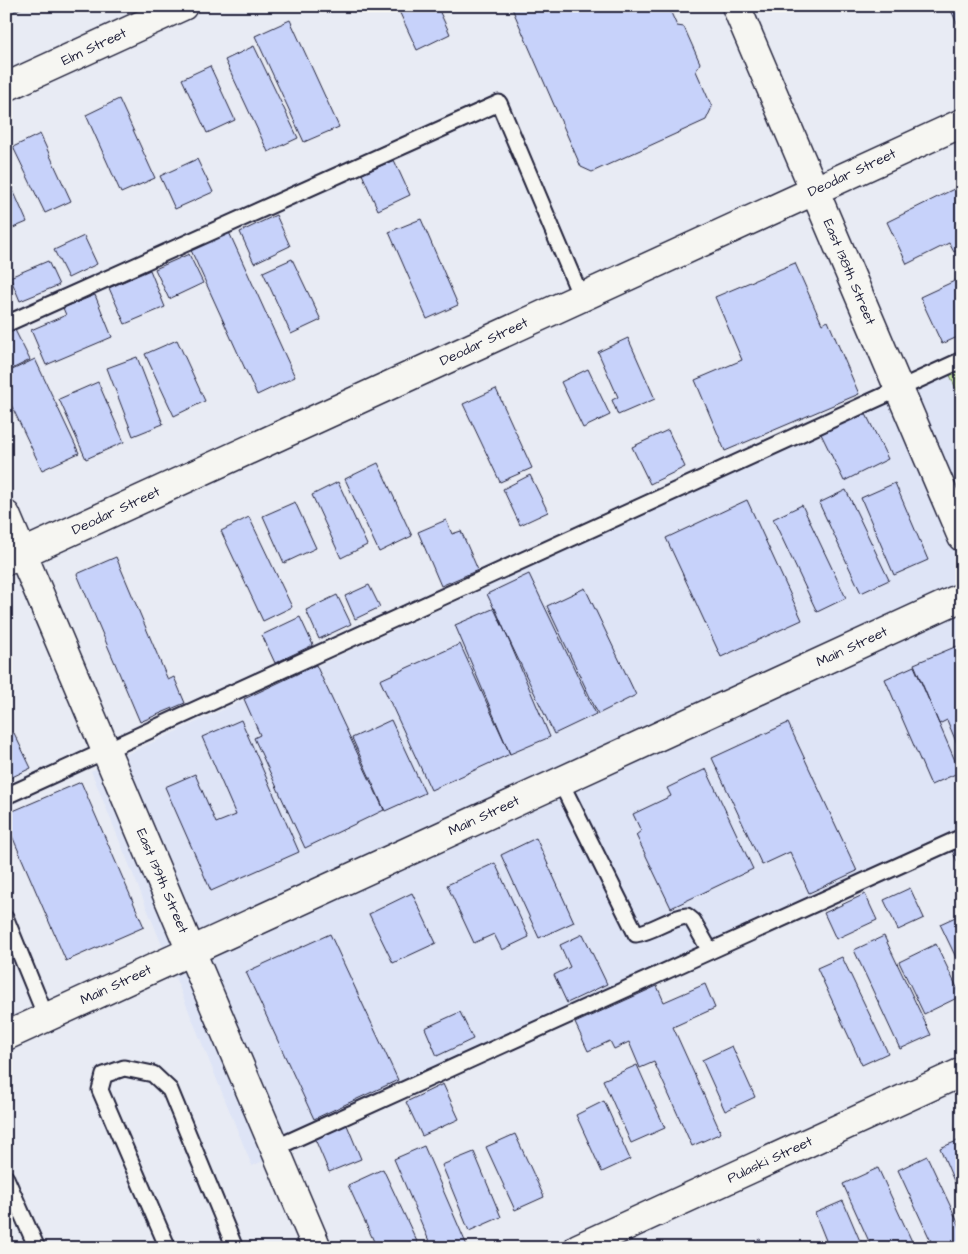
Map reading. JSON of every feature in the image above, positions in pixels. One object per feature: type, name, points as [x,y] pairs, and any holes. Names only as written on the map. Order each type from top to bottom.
[{"type":"street","name":"Elm Street","points":[[6,87],[183,6]]},
{"type":"street","name":"East 138th Street","points":[[736,6],[962,537]]},
{"type":"street","name":"Deodar Street","points":[[14,557],[962,123]]},
{"type":"street","name":"East 139th Street","points":[[6,515],[14,557],[106,750],[317,1248]]},
{"type":"street","name":"Main Street","points":[[6,1036],[962,597]]},
{"type":"street","name":"Pulaski Street","points":[[578,1248],[962,1072]]},
{"type":"lane","points":[[6,324],[499,103],[581,297]]},
{"type":"lane","points":[[6,796],[962,360]]},
{"type":"lane","points":[[560,782],[636,934],[643,933],[679,917],[687,916],[693,921],[710,951]]},
{"type":"lane","points":[[275,1148],[962,837]]},
{"type":"lane","points":[[6,919],[46,1017]]},
{"type":"lane","points":[[168,1248],[100,1090],[104,1076],[124,1068],[153,1074],[170,1090],[235,1248]]},
{"type":"lane","points":[[6,1178],[37,1248]]},
{"type":"shaded area","points":[[949,373],[962,402],[962,845],[252,1166],[91,771]]},
{"type":"green space","points":[[962,367],[962,402],[949,373]]},
{"type":"building","points":[[8,6],[25,6],[11,13]]},
{"type":"building","points":[[402,6],[437,6],[450,34],[417,50],[399,11],[403,9]]},
{"type":"building","points":[[511,6],[668,6],[677,26],[684,27],[700,63],[696,71],[712,107],[706,120],[592,172],[581,167]]},
{"type":"building","points":[[949,6],[962,6],[962,34]]},
{"type":"building","points":[[290,20],[339,127],[304,142],[255,36]]},
{"type":"building","points":[[254,46],[298,138],[268,152],[225,60]]},
{"type":"building","points":[[210,66],[235,120],[207,133],[182,79]]},
{"type":"building","points":[[119,99],[155,178],[121,193],[86,115]]},
{"type":"building","points":[[40,134],[71,201],[45,213],[13,147]]},
{"type":"building","points":[[197,159],[213,192],[175,209],[160,176]]},
{"type":"building","points":[[394,160],[410,195],[378,210],[362,174]]},
{"type":"building","points":[[6,174],[27,222],[6,231]]},
{"type":"building","points":[[962,185],[962,248],[954,252],[949,243],[907,264],[887,222]]},
{"type":"building","points":[[276,215],[290,246],[254,263],[240,232]]},
{"type":"building","points":[[421,219],[458,305],[427,319],[389,232]]},
{"type":"building","points":[[228,230],[295,377],[257,395],[190,248]]},
{"type":"building","points":[[84,236],[97,264],[68,278],[54,250]]},
{"type":"building","points":[[189,254],[203,283],[169,299],[155,269]]},
{"type":"building","points":[[292,259],[321,320],[291,334],[263,272]]},
{"type":"building","points":[[48,261],[59,285],[20,301],[10,277]]},
{"type":"building","points":[[795,263],[822,324],[828,321],[859,394],[725,451],[695,380],[742,360],[715,297]]},
{"type":"building","points":[[150,270],[165,307],[125,324],[109,288]]},
{"type":"building","points":[[961,278],[962,335],[942,344],[920,297]]},
{"type":"building","points":[[95,295],[112,337],[46,365],[31,330],[66,315],[63,308]]},
{"type":"building","points":[[15,330],[30,360],[6,372],[6,334]]},
{"type":"building","points":[[628,338],[655,399],[618,415],[612,400],[618,397],[598,352]]},
{"type":"building","points":[[177,340],[205,401],[174,416],[145,354]]},
{"type":"building","points":[[137,357],[163,424],[133,436],[107,368]]},
{"type":"building","points":[[35,359],[79,453],[42,470],[6,394],[6,373]]},
{"type":"building","points":[[588,369],[610,415],[583,428],[561,382]]},
{"type":"building","points":[[98,382],[124,442],[86,459],[59,399]]},
{"type":"building","points":[[496,389],[532,468],[500,482],[463,404]]},
{"type":"building","points":[[865,412],[888,459],[844,481],[821,434]]},
{"type":"building","points":[[668,430],[685,467],[650,484],[632,447]]},
{"type":"building","points":[[378,463],[412,536],[379,552],[345,479]]},
{"type":"building","points":[[530,475],[548,512],[520,525],[503,489]]},
{"type":"building","points":[[338,482],[367,545],[341,558],[312,495]]},
{"type":"building","points":[[895,483],[928,560],[894,575],[861,498]]},
{"type":"building","points":[[846,490],[889,580],[861,593],[819,503]]},
{"type":"building","points":[[747,500],[802,620],[721,657],[666,538]]},
{"type":"building","points":[[295,502],[316,548],[284,563],[263,516]]},
{"type":"building","points":[[802,505],[846,598],[817,612],[773,519]]},
{"type":"building","points":[[249,517],[292,607],[263,621],[221,531]]},
{"type":"building","points":[[446,520],[452,534],[461,531],[478,570],[441,586],[418,532]]},
{"type":"building","points":[[116,557],[168,680],[174,677],[185,703],[140,722],[77,574]]},
{"type":"building","points":[[529,574],[596,714],[554,734],[487,594]]},
{"type":"building","points":[[369,585],[380,607],[355,619],[345,596]]},
{"type":"building","points":[[585,588],[636,695],[598,714],[547,606]]},
{"type":"building","points":[[337,595],[351,624],[319,639],[306,610]]},
{"type":"building","points":[[495,608],[550,737],[510,754],[455,625]]},
{"type":"building","points":[[300,617],[313,645],[275,663],[262,635]]},
{"type":"building","points":[[460,644],[510,754],[431,790],[380,680]]},
{"type":"building","points":[[962,644],[962,756],[947,720],[939,724],[914,664]]},
{"type":"building","points":[[316,665],[384,810],[305,848],[254,738],[260,735],[244,699]]},
{"type":"building","points":[[914,666],[960,772],[931,785],[885,679]]},
{"type":"building","points":[[241,720],[299,852],[211,891],[165,787],[195,774],[216,823],[236,815],[202,737]]},
{"type":"building","points":[[391,720],[425,793],[385,811],[352,738]]},
{"type":"building","points":[[788,723],[857,871],[809,893],[790,852],[762,865],[712,758]]},
{"type":"building","points":[[14,733],[31,768],[6,780],[6,737]]},
{"type":"building","points":[[706,769],[753,869],[671,908],[636,835],[641,831],[633,814],[671,796],[667,788]]},
{"type":"building","points":[[81,782],[144,927],[66,961],[6,822],[6,814]]},
{"type":"building","points":[[536,838],[574,922],[539,938],[501,855]]},
{"type":"building","points":[[962,843],[962,872],[951,848]]},
{"type":"building","points":[[495,863],[529,937],[502,950],[494,934],[474,943],[447,885]]},
{"type":"building","points":[[910,888],[924,918],[898,930],[884,900]]},
{"type":"building","points":[[412,893],[436,943],[393,963],[369,914]]},
{"type":"building","points":[[865,894],[877,920],[836,939],[824,913]]},
{"type":"building","points":[[962,914],[962,970],[940,924]]},
{"type":"building","points":[[330,934],[398,1080],[314,1119],[246,972]]},
{"type":"building","points":[[583,934],[607,984],[567,1003],[554,975],[570,967],[560,945]]},
{"type":"building","points":[[884,936],[931,1035],[900,1049],[854,950]]},
{"type":"building","points":[[936,944],[961,996],[924,1014],[899,962]]},
{"type":"building","points":[[842,957],[888,1053],[862,1065],[817,968]]},
{"type":"building","points":[[705,984],[715,1008],[673,1027],[721,1133],[692,1146],[654,1062],[640,1068],[629,1042],[614,1049],[610,1041],[588,1051],[575,1023],[657,986],[664,1002]]},
{"type":"building","points":[[460,1012],[473,1039],[437,1056],[425,1028]]},
{"type":"building","points":[[732,1046],[755,1097],[725,1111],[702,1060]]},
{"type":"building","points":[[637,1065],[665,1128],[631,1143],[603,1080]]},
{"type":"building","points":[[443,1084],[459,1119],[422,1136],[406,1102]]},
{"type":"building","points":[[604,1101],[630,1159],[602,1172],[576,1115]]},
{"type":"building","points":[[347,1125],[361,1159],[329,1172],[315,1139]]},
{"type":"building","points":[[515,1134],[544,1197],[515,1210],[486,1147]]},
{"type":"building","points":[[962,1139],[962,1200],[940,1148]]},
{"type":"building","points":[[424,1146],[468,1248],[432,1248],[394,1159]]},
{"type":"building","points":[[474,1152],[501,1217],[469,1231],[442,1165]]},
{"type":"building","points":[[927,1156],[962,1231],[962,1246],[959,1248],[934,1248],[898,1170]]},
{"type":"building","points":[[878,1168],[915,1248],[872,1248],[843,1184]]},
{"type":"building","points":[[383,1169],[420,1248],[377,1248],[348,1185]]},
{"type":"building","points":[[843,1201],[863,1248],[829,1248],[815,1213]]},
{"type":"building","points":[[8,1236],[14,1248],[6,1248],[6,1237]]},
{"type":"building","points":[[760,1239],[765,1248],[742,1248]]}]
